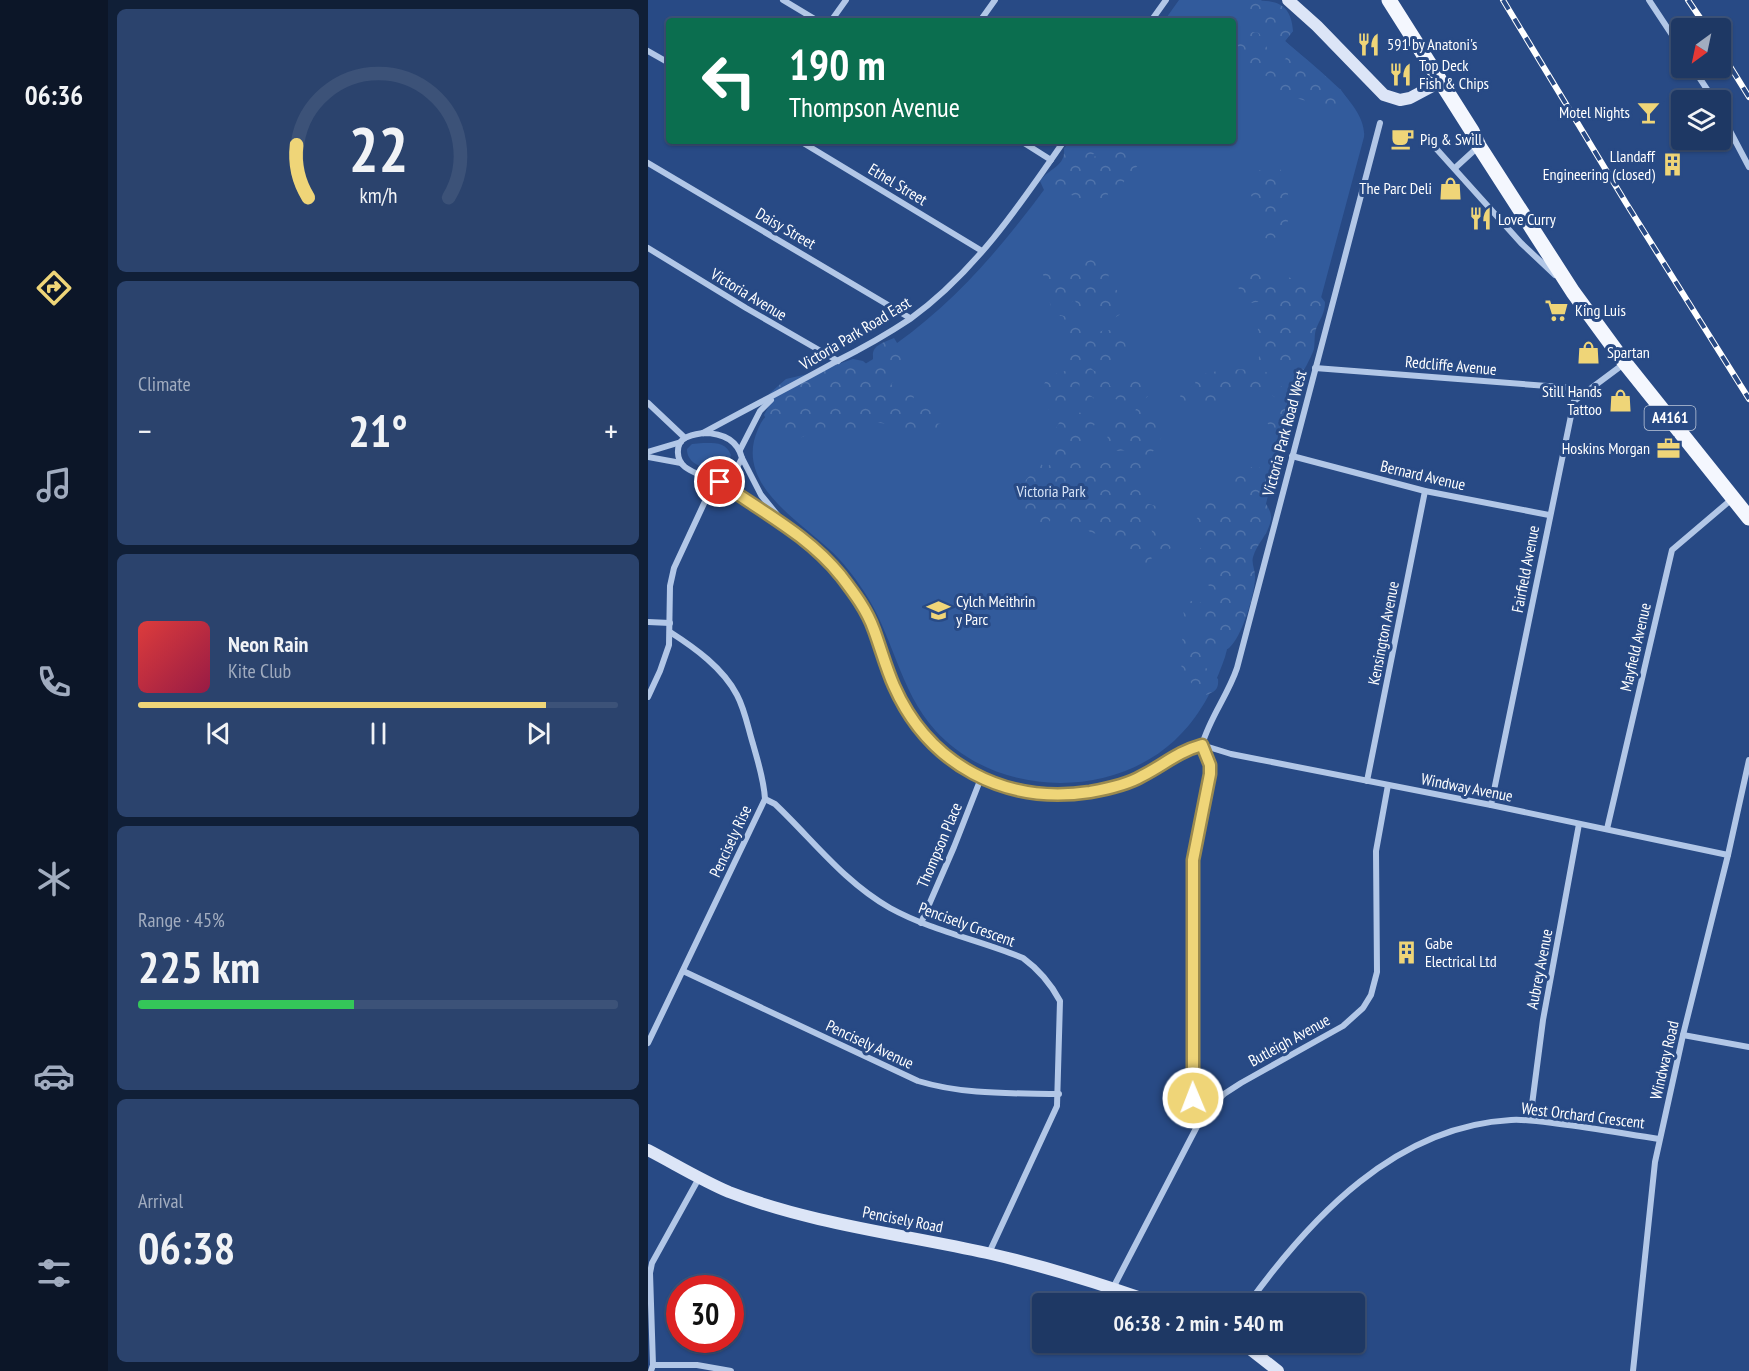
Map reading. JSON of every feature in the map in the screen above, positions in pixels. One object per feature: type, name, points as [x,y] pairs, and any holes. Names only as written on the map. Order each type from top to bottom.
[{"type":"main road","points":[[1288,0],[1317,26],[1384,95],[1400,100],[1410,98],[1440,82]]},
{"type":"main road","points":[[1389,0],[1573,292]]},
{"type":"main road","name":"A4161","points":[[1573,292],[1625,363],[1749,518]]},
{"type":"main road","name":"Pencisely Road","points":[[648,1150],[700,1178],[752,1200],[822,1220],[989,1253],[1127,1293]]},
{"type":"main road","points":[[1255,1353],[1278,1371]]},
{"type":"street","points":[[783,0],[813,18]]},
{"type":"street","points":[[833,18],[846,0]]},
{"type":"street","points":[[982,18],[995,0]]},
{"type":"street","points":[[1153,18],[1166,0]]},
{"type":"street","points":[[1649,0],[1671,33]]},
{"type":"street","points":[[648,51],[666,61]]},
{"type":"street","name":"Victoria Park Road West","points":[[1202,745],[1210,721],[1233,679],[1380,123]]},
{"type":"street","points":[[1731,132],[1749,166]]},
{"type":"street","name":"Ethel Street","points":[[805,144],[982,251]]},
{"type":"street","points":[[1026,144],[1051,160]]},
{"type":"street","name":"Victoria Park Road East","points":[[703,433],[838,361],[910,318],[948,287],[1011,218],[1062,144]]},
{"type":"street","points":[[1432,144],[1521,243],[1573,292]]},
{"type":"street","points":[[1455,168],[1479,146]]},
{"type":"street","name":"Daisy Street","points":[[648,163],[910,318]]},
{"type":"street","name":"Victoria Avenue","points":[[648,248],[838,361]]},
{"type":"street","name":"Fairfield Avenue","points":[[1491,805],[1574,401],[1625,363]]},
{"type":"street","name":"Redcliffe Avenue","points":[[1315,368],[1574,388],[1584,393]]},
{"type":"street","points":[[740,450],[760,411],[771,399],[800,382]]},
{"type":"street","points":[[648,403],[683,440]]},
{"type":"street","points":[[648,452],[703,433],[723,435],[740,450],[742,459],[761,495],[783,522]]},
{"type":"street","points":[[683,440],[678,454],[685,468],[717,482],[783,522],[816,548],[841,575],[862,604],[874,628],[894,686],[920,729],[956,764],[981,778],[1004,787],[1030,793],[1059,795],[1090,792],[1139,778],[1185,750],[1202,745],[1210,765],[1210,774],[1193,860],[1193,1098],[1204,1113]]},
{"type":"street","name":"Bernard Avenue","points":[[1292,456],[1425,490],[1549,515]]},
{"type":"street","points":[[648,457],[681,463]]},
{"type":"street","points":[[648,697],[666,657],[670,632],[670,586],[674,568],[717,482],[735,471],[742,459]]},
{"type":"street","name":"Kensington Avenue","points":[[1367,781],[1425,490]]},
{"type":"street","name":"Mayfield Avenue","points":[[1607,829],[1672,550],[1733,498]]},
{"type":"street","points":[[648,622],[670,623]]},
{"type":"street","name":"Pencisely Rise","points":[[648,1043],[765,799],[760,769],[737,695],[728,680],[713,664],[670,632]]},
{"type":"street","name":"Windway Avenue","points":[[1202,745],[1218,752],[1491,805],[1728,855]]},
{"type":"street","name":"Windway Road","points":[[1634,1371],[1649,1207],[1659,1139],[1749,762]]},
{"type":"street","name":"Thompson Place","points":[[921,923],[981,778]]},
{"type":"street","name":"Butleigh Avenue","points":[[1113,1288],[1204,1113],[1224,1094],[1241,1083],[1343,1026],[1363,1008],[1371,995],[1377,972],[1376,851],[1388,785]]},
{"type":"street","name":"Pencisely Crescent","points":[[765,799],[775,804],[827,859],[852,881],[890,908],[921,923],[1023,958],[1033,966],[1060,1000],[1059,1094],[1053,1118],[989,1253]]},
{"type":"street","name":"Aubrey Avenue","points":[[1530,1120],[1543,1020],[1579,824]]},
{"type":"street","name":"Pencisely Avenue","points":[[683,971],[918,1081],[946,1089],[978,1093],[1059,1094]]},
{"type":"street","points":[[1683,1035],[1749,1047]]},
{"type":"street","name":"West Orchard Crescent","points":[[1256,1293],[1288,1252],[1353,1188],[1398,1155],[1437,1136],[1486,1122],[1530,1120],[1659,1139]]},
{"type":"street","points":[[700,1178],[652,1263],[650,1273],[652,1368],[697,1365],[731,1371]]},
{"type":"green space","name":"Victoria Park","points":[[1179,0],[1261,0],[1293,31],[1285,41],[1321,71],[1347,97],[1363,124],[1364,137],[1225,657],[1211,692],[1191,723],[1174,741],[1147,760],[1117,774],[1085,781],[1052,783],[1019,778],[988,768],[960,752],[935,730],[904,680],[882,625],[863,590],[835,555],[773,498],[762,483],[754,466],[753,448],[760,425],[771,413],[881,354],[939,309],[965,284],[1014,229],[1077,144],[1236,144],[1236,18],[1166,18]]},
{"type":"green space","points":[[1253,1],[1269,1],[1286,9],[1293,31],[1285,41],[1341,90],[1349,101],[1330,104],[1296,98],[1268,83],[1268,76],[1245,67],[1236,50],[1236,32],[1242,37],[1253,32],[1259,33],[1272,57],[1269,68],[1272,71],[1278,69],[1286,58],[1276,42],[1246,21],[1246,6]]},
{"type":"green space","points":[[1068,144],[1102,144],[1097,152],[1087,158],[1089,160],[1099,156],[1109,160],[1116,149],[1127,144],[1150,144],[1141,152],[1139,164],[1121,188],[1107,190],[1109,200],[1100,205],[1089,200],[1080,201],[1072,195],[1059,198],[1044,190],[1040,181],[1060,163],[1064,148]]},
{"type":"green space","points":[[1271,168],[1280,169],[1283,175],[1289,208],[1284,232],[1269,239],[1265,238],[1262,207],[1247,188],[1250,174],[1258,170],[1265,172]]},
{"type":"green space","points":[[1096,258],[1097,263],[1103,266],[1109,274],[1105,289],[1114,288],[1125,297],[1120,314],[1112,318],[1096,310],[1085,311],[1078,308],[1075,300],[1060,309],[1051,306],[1045,288],[1047,283],[1043,274],[1045,268],[1052,270],[1053,278],[1061,280],[1073,271],[1074,266]]},
{"type":"green space","points":[[1255,266],[1262,269],[1273,287],[1278,286],[1287,277],[1291,278],[1303,287],[1314,288],[1325,302],[1315,332],[1314,349],[1297,379],[1275,366],[1259,363],[1264,342],[1258,336],[1258,325],[1270,294],[1258,302],[1251,303],[1242,297],[1237,284],[1245,272]]},
{"type":"green space","points":[[1060,315],[1073,318],[1090,337],[1105,330],[1120,334],[1124,339],[1126,351],[1120,361],[1109,365],[1095,363],[1091,368],[1094,371],[1104,371],[1110,386],[1118,391],[1130,386],[1132,381],[1129,371],[1132,368],[1143,380],[1148,396],[1124,401],[1115,399],[1101,404],[1098,393],[1084,375],[1079,388],[1094,398],[1093,403],[1058,411],[1043,405],[1041,393],[1043,386],[1055,374],[1065,371],[1065,362],[1073,351],[1060,334],[1056,324]]},
{"type":"green space","points":[[894,338],[905,356],[899,367],[899,377],[891,384],[896,390],[907,388],[914,397],[909,407],[915,409],[933,401],[939,412],[934,423],[941,424],[943,427],[934,432],[897,436],[888,425],[880,423],[865,425],[846,434],[833,432],[829,424],[826,425],[824,434],[821,435],[813,430],[802,437],[791,439],[783,435],[785,420],[774,424],[768,423],[764,415],[770,404],[769,394],[786,379],[853,359],[863,361],[870,367],[875,349],[880,344]]},
{"type":"green space","points":[[1221,367],[1263,371],[1270,374],[1280,387],[1289,385],[1298,392],[1291,423],[1279,451],[1269,446],[1267,441],[1274,432],[1263,417],[1263,412],[1267,407],[1277,403],[1276,398],[1263,389],[1255,394],[1236,395],[1218,406],[1186,407],[1179,402],[1181,393],[1195,385],[1196,377],[1201,372],[1210,375]]},
{"type":"green space","points":[[1146,403],[1158,409],[1164,428],[1145,467],[1146,490],[1141,502],[1160,507],[1157,520],[1160,525],[1172,532],[1176,540],[1164,553],[1155,543],[1151,528],[1147,529],[1143,537],[1140,536],[1136,541],[1149,549],[1152,564],[1142,569],[1132,562],[1127,551],[1113,545],[1101,534],[1091,533],[1081,523],[1072,522],[1056,514],[1047,524],[1040,526],[1031,520],[1030,512],[1018,509],[1015,502],[1016,496],[1019,492],[1026,490],[1025,481],[1032,473],[1027,464],[1030,459],[1035,458],[1043,466],[1047,467],[1052,463],[1041,457],[1041,452],[1052,441],[1061,419],[1087,412],[1098,419],[1093,428],[1090,443],[1083,450],[1085,457],[1083,467],[1092,469],[1105,462],[1124,468],[1131,459],[1126,451],[1111,450],[1108,447],[1106,444],[1108,435],[1121,406],[1127,410],[1129,418],[1132,418],[1136,409]]},
{"type":"green space","points":[[692,444],[720,444],[729,451],[731,455],[727,467],[708,469],[691,460],[687,449]]},
{"type":"green space","points":[[1252,467],[1265,470],[1273,479],[1272,484],[1263,493],[1271,519],[1253,557],[1255,576],[1250,605],[1234,643],[1227,650],[1206,649],[1202,654],[1205,667],[1218,679],[1216,690],[1206,695],[1181,672],[1182,661],[1188,655],[1182,644],[1185,633],[1202,632],[1206,628],[1202,622],[1185,618],[1184,608],[1192,601],[1200,603],[1207,596],[1210,588],[1198,566],[1200,557],[1198,551],[1205,543],[1196,522],[1204,512],[1205,504],[1209,499],[1215,498],[1224,506],[1233,507],[1235,502],[1228,484],[1231,479]]},
{"type":"railway","points":[[1503,0],[1626,203],[1749,399]]},
{"type":"railway","points":[[1688,0],[1700,18]]},
{"type":"railway","points":[[1731,68],[1749,97]]},
{"type":"place","name":"591 by Anatoni's","points":[[1369,44]]},
{"type":"place","name":"Top Deck Fish & Chips","points":[[1401,74]]},
{"type":"place","name":"Motel Nights","points":[[1648,112]]},
{"type":"place","name":"Pig & Swill","points":[[1402,139]]},
{"type":"place","name":"Llandaff Engineering (closed)","points":[[1673,165]]},
{"type":"place","name":"The Parc Deli","points":[[1450,188]]},
{"type":"place","name":"Love Curry","points":[[1480,219]]},
{"type":"place","name":"King Luis","points":[[1557,310]]},
{"type":"place","name":"Spartan","points":[[1589,352]]},
{"type":"place","name":"Still Hands Tattoo","points":[[1620,400]]},
{"type":"place","name":"Hoskins Morgan","points":[[1668,448]]},
{"type":"place","name":"Cylch Meithrin y Parc","points":[[938,610]]},
{"type":"place","name":"Gabe Electrical Ltd","points":[[1407,952]]},
{"type":"route","points":[[720,482],[783,522],[816,548],[841,575],[862,604],[874,628],[894,686],[920,729],[956,764],[981,778],[1004,787],[1030,793],[1059,795],[1090,792],[1139,778],[1185,750],[1202,745],[1210,765],[1210,774],[1193,860],[1193,1098]]}]
